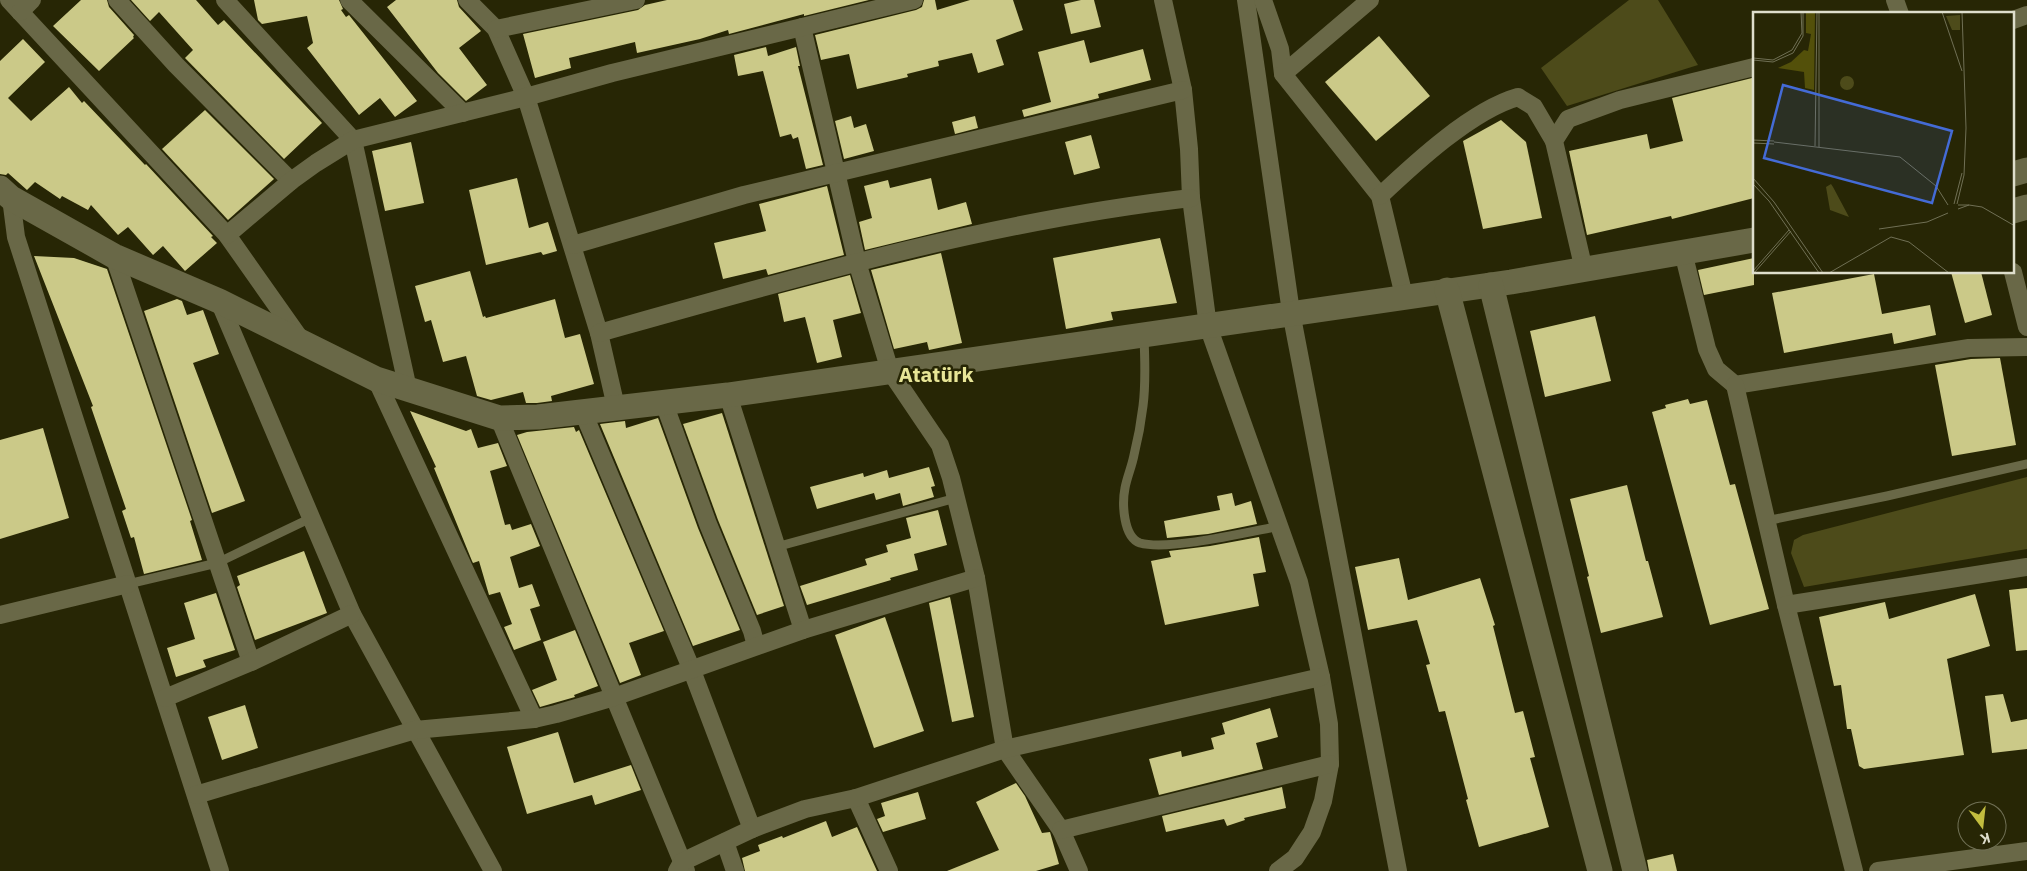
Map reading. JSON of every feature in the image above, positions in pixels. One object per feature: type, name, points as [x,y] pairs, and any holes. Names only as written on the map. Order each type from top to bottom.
[{"type":"street","points":[[117,0],[290,182]]},
{"type":"street","points":[[225,0],[353,140],[408,389]]},
{"type":"street","points":[[349,0],[463,113]]},
{"type":"street","points":[[467,0],[496,29],[526,97],[599,333],[616,407]]},
{"type":"street","points":[[496,29],[636,0]]},
{"type":"street","points":[[228,235],[316,162],[353,140],[526,97],[612,73],[914,0]]},
{"type":"street","points":[[1163,0],[1183,90],[1190,149],[1191,198],[1208,326],[1299,582],[1321,677],[1329,724],[1330,764],[1323,801],[1312,832],[1295,858],[1278,871]]},
{"type":"street","points":[[1246,0],[1291,312],[1398,871]]},
{"type":"street","points":[[1263,0],[1280,49],[1283,74],[1380,196],[1404,296]]},
{"type":"street","points":[[1283,74],[1370,0]]},
{"type":"street","points":[[1895,0],[1899,12]]},
{"type":"street","points":[[20,4],[228,235],[303,342]]},
{"type":"street","points":[[2014,20],[2027,15]]},
{"type":"street","points":[[802,27],[857,262],[890,371],[940,445],[956,498],[976,578],[1004,749],[1061,830],[1079,871]]},
{"type":"street","points":[[1554,142],[1568,119],[1620,100],[1753,67]]},
{"type":"street","points":[[573,245],[744,195],[1183,90]]},
{"type":"street","points":[[1380,196],[1416,163],[1459,129],[1502,101],[1518,97],[1534,107],[1554,142],[1584,270]]},
{"type":"street","points":[[2014,174],[2027,170]]},
{"type":"street","points":[[5,193],[114,256],[219,301],[376,379],[499,418],[538,417],[728,395],[1208,326],[1291,312],[1491,285],[1753,240]]},
{"type":"street","points":[[5,193],[16,237],[220,871]]},
{"type":"street","points":[[599,333],[857,262],[1028,223],[1134,205],[1191,198]]},
{"type":"street","points":[[2014,211],[2027,207]]},
{"type":"street","points":[[1683,252],[1710,356],[1716,369],[1735,385],[1786,605],[1854,871]]},
{"type":"street","points":[[114,256],[251,662]]},
{"type":"street","points":[[2014,274],[2027,327]]},
{"type":"street","points":[[1491,285],[1635,871]]},
{"type":"street","points":[[1447,290],[1600,871]]},
{"type":"street","points":[[219,301],[352,614],[493,871]]},
{"type":"street","points":[[1735,385],[1969,348],[2027,347]]},
{"type":"street","points":[[376,379],[534,719]]},
{"type":"street","points":[[728,395],[803,630]]},
{"type":"street","points":[[664,403],[708,524],[752,631],[756,646]]},
{"type":"street","points":[[584,412],[691,668],[752,829]]},
{"type":"street","points":[[499,418],[682,868],[725,842],[752,829],[805,810],[856,798],[1004,749],[1321,677]]},
{"type":"street","points":[[1786,605],[2027,567]]},
{"type":"street","points":[[196,796],[415,730],[534,719],[556,714],[614,697],[691,668],[803,630],[976,578]]},
{"type":"street","points":[[0,615],[128,584]]},
{"type":"street","points":[[164,698],[251,662],[352,614]]},
{"type":"street","points":[[1061,830],[1330,764]]},
{"type":"street","points":[[856,798],[889,871]]},
{"type":"street","points":[[725,842],[735,871]]},
{"type":"street","points":[[1878,871],[2027,851]]},
{"type":"lane","points":[[1144,335],[1146,370],[1143,406],[1133,461],[1124,489],[1124,519],[1130,534],[1139,543],[1163,545],[1222,537],[1280,526]]},
{"type":"lane","points":[[1766,521],[2027,464]]},
{"type":"lane","points":[[776,547],[956,498]]},
{"type":"lane","points":[[128,584],[217,562],[311,518]]},
{"type":"shaded area","points":[[1629,0],[1658,0],[1698,65],[1567,106],[1541,68]]},
{"type":"shaded area","points":[[2027,477],[2027,549],[1804,587],[1791,553],[1794,540],[1803,535]]},
{"type":"building","points":[[81,0],[107,0],[109,7],[134,35],[134,38],[99,71],[53,26]]},
{"type":"building","points":[[131,0],[196,0],[218,25],[224,20],[322,123],[284,159],[185,58],[193,50],[159,12],[150,21]]},
{"type":"building","points":[[254,0],[339,0],[343,9],[341,10],[346,17],[349,15],[417,101],[395,117],[380,98],[359,115],[307,48],[313,43],[307,16],[262,24],[258,20]]},
{"type":"building","points":[[396,0],[457,0],[459,7],[481,31],[459,48],[487,85],[466,101],[438,73],[387,7]]},
{"type":"building","points":[[667,0],[869,0],[804,16],[804,14],[729,34],[728,30],[700,39],[637,53],[635,42],[569,58],[571,68],[535,78],[523,34],[638,10],[645,5]]},
{"type":"building","points":[[924,0],[935,0],[937,10],[970,0],[1013,0],[1023,30],[996,40],[1004,65],[978,73],[972,53],[938,61],[939,66],[907,74],[908,77],[857,89],[849,54],[821,60],[815,35],[916,10],[922,7]]},
{"type":"building","points":[[1081,0],[1094,0],[1101,27],[1071,34],[1064,4]]},
{"type":"building","points":[[1379,36],[1430,96],[1376,141],[1325,82]]},
{"type":"building","points":[[23,39],[45,62],[8,98],[31,121],[69,87],[82,103],[84,101],[213,236],[211,237],[217,243],[185,271],[163,246],[153,255],[128,227],[118,235],[91,205],[88,210],[62,196],[60,199],[35,182],[27,190],[8,173],[6,175],[0,174],[0,61]]},
{"type":"building","points":[[1084,40],[1090,63],[1143,49],[1151,80],[1098,94],[1099,98],[1024,117],[1022,110],[1051,102],[1038,52]]},
{"type":"building","points":[[766,47],[768,56],[796,47],[800,66],[798,66],[823,165],[806,169],[798,137],[793,139],[791,134],[780,137],[763,71],[738,76],[734,55]]},
{"type":"building","points":[[1752,78],[1753,198],[1672,219],[1671,216],[1587,235],[1569,151],[1647,134],[1650,149],[1683,141],[1672,98]]},
{"type":"building","points":[[205,110],[274,179],[228,220],[162,149]]},
{"type":"building","points":[[851,116],[854,128],[866,124],[874,151],[844,159],[835,121]]},
{"type":"building","points":[[975,116],[978,128],[955,134],[952,122]]},
{"type":"building","points":[[1501,120],[1526,142],[1542,218],[1483,229],[1463,141]]},
{"type":"building","points":[[1091,135],[1100,168],[1074,175],[1065,142]]},
{"type":"building","points":[[411,142],[424,203],[385,211],[372,151]]},
{"type":"building","points":[[517,178],[529,228],[548,222],[557,251],[543,255],[541,252],[486,265],[469,190]]},
{"type":"building","points":[[931,178],[938,210],[966,202],[972,224],[865,250],[859,222],[872,218],[864,186],[888,180],[890,188]]},
{"type":"building","points":[[827,186],[844,255],[768,275],[766,269],[723,279],[714,243],[766,231],[759,204]]},
{"type":"building","points":[[1160,238],[1177,303],[1111,312],[1113,320],[1066,329],[1053,258]]},
{"type":"building","points":[[941,253],[962,343],[929,350],[927,342],[894,349],[871,270]]},
{"type":"building","points":[[34,256],[74,258],[107,269],[192,520],[190,521],[202,560],[144,574],[134,537],[131,538],[122,511],[126,509],[91,407],[93,406]]},
{"type":"building","points":[[1753,258],[1754,285],[1704,295],[1698,270]]},
{"type":"building","points":[[470,271],[483,317],[485,316],[486,318],[555,299],[565,338],[580,334],[594,384],[551,396],[552,401],[537,403],[526,403],[523,392],[491,400],[477,396],[466,356],[443,362],[431,320],[425,322],[415,286]]},
{"type":"building","points":[[1874,274],[1882,314],[1930,305],[1936,335],[1894,344],[1892,333],[1784,353],[1772,293]]},
{"type":"building","points":[[1952,274],[1982,274],[1992,315],[1965,323]]},
{"type":"building","points":[[850,275],[861,313],[833,320],[842,357],[817,363],[805,317],[784,322],[778,294]]},
{"type":"building","points":[[177,299],[182,301],[187,315],[203,310],[219,354],[193,363],[245,501],[212,513],[144,311]]},
{"type":"building","points":[[1595,316],[1611,381],[1545,397],[1530,331]]},
{"type":"building","points":[[2000,358],[2016,445],[1952,456],[1935,365],[1971,359]]},
{"type":"building","points":[[1688,399],[1690,404],[1707,400],[1730,485],[1735,484],[1769,609],[1710,625],[1652,412],[1666,408],[1665,405]]},
{"type":"building","points":[[410,411],[466,431],[471,429],[478,448],[498,443],[507,466],[490,471],[505,525],[510,524],[512,530],[531,524],[540,546],[510,557],[519,588],[532,584],[540,606],[530,609],[541,640],[514,650],[504,627],[512,624],[500,592],[489,595],[479,561],[473,563],[472,561],[434,468],[436,467]]},
{"type":"building","points":[[722,413],[784,606],[757,615],[718,520],[683,424]]},
{"type":"building","points":[[658,418],[698,528],[740,630],[693,646],[600,424],[625,421],[626,428]]},
{"type":"building","points":[[574,427],[576,432],[579,430],[664,631],[629,643],[641,675],[620,683],[517,435],[527,432]]},
{"type":"building","points":[[43,428],[69,518],[0,539],[0,440]]},
{"type":"building","points":[[929,467],[935,486],[931,487],[934,497],[903,506],[900,493],[876,500],[874,493],[817,509],[810,487],[863,473],[864,477],[887,470],[889,478]]},
{"type":"building","points":[[1627,485],[1646,561],[1648,561],[1663,617],[1601,633],[1570,499]]},
{"type":"building","points":[[1232,493],[1235,506],[1251,501],[1257,524],[1208,534],[1167,538],[1164,521],[1220,510],[1217,496]]},
{"type":"building","points":[[938,510],[947,545],[914,554],[918,570],[807,605],[800,586],[867,565],[865,559],[888,552],[886,545],[911,538],[906,518]]},
{"type":"building","points":[[1259,537],[1266,572],[1253,574],[1259,606],[1165,625],[1151,561],[1171,557],[1169,551]]},
{"type":"building","points":[[304,551],[327,613],[255,640],[237,587],[240,585],[237,576]]},
{"type":"building","points":[[1399,558],[1408,600],[1480,578],[1495,625],[1493,626],[1515,713],[1523,711],[1535,757],[1530,758],[1549,827],[1479,847],[1445,711],[1439,712],[1426,665],[1430,664],[1417,620],[1368,630],[1355,567]]},
{"type":"building","points":[[2027,588],[2027,650],[2016,651],[2009,590]]},
{"type":"building","points":[[216,593],[235,650],[203,660],[206,667],[176,677],[167,648],[195,639],[184,603]]},
{"type":"building","points":[[1975,594],[1990,646],[1947,659],[1964,755],[1864,769],[1859,766],[1851,729],[1847,729],[1841,685],[1834,686],[1819,617],[1885,602],[1889,619]]},
{"type":"building","points":[[950,597],[974,717],[952,722],[929,603]]},
{"type":"building","points":[[885,617],[924,731],[874,748],[835,635]]},
{"type":"building","points":[[575,630],[598,686],[574,695],[575,697],[540,707],[532,690],[557,680],[543,642]]},
{"type":"building","points":[[2003,694],[2011,722],[2027,719],[2027,749],[1992,753],[1985,696]]},
{"type":"building","points":[[245,705],[258,748],[222,760],[208,717]]},
{"type":"building","points":[[1270,708],[1278,737],[1256,743],[1263,769],[1159,795],[1149,759],[1181,751],[1182,757],[1214,749],[1211,738],[1225,734],[1222,723]]},
{"type":"building","points":[[558,732],[574,783],[631,765],[641,790],[595,805],[592,795],[527,814],[507,747]]},
{"type":"building","points":[[1016,783],[1025,796],[1042,833],[1050,832],[1059,864],[1036,871],[947,871],[999,850],[976,802]]},
{"type":"building","points":[[1282,787],[1286,808],[1244,818],[1245,820],[1227,826],[1224,819],[1166,832],[1162,816]]},
{"type":"building","points":[[918,792],[926,819],[883,832],[877,819],[885,816],[881,803]]},
{"type":"building","points":[[826,821],[832,837],[857,827],[877,871],[745,871],[742,858],[760,851],[758,845],[782,836],[783,838]]},
{"type":"building","points":[[1673,854],[1677,871],[1649,871],[1647,860]]},
{"type":"district","name":"Atatürk","points":[[936,374]]}]
